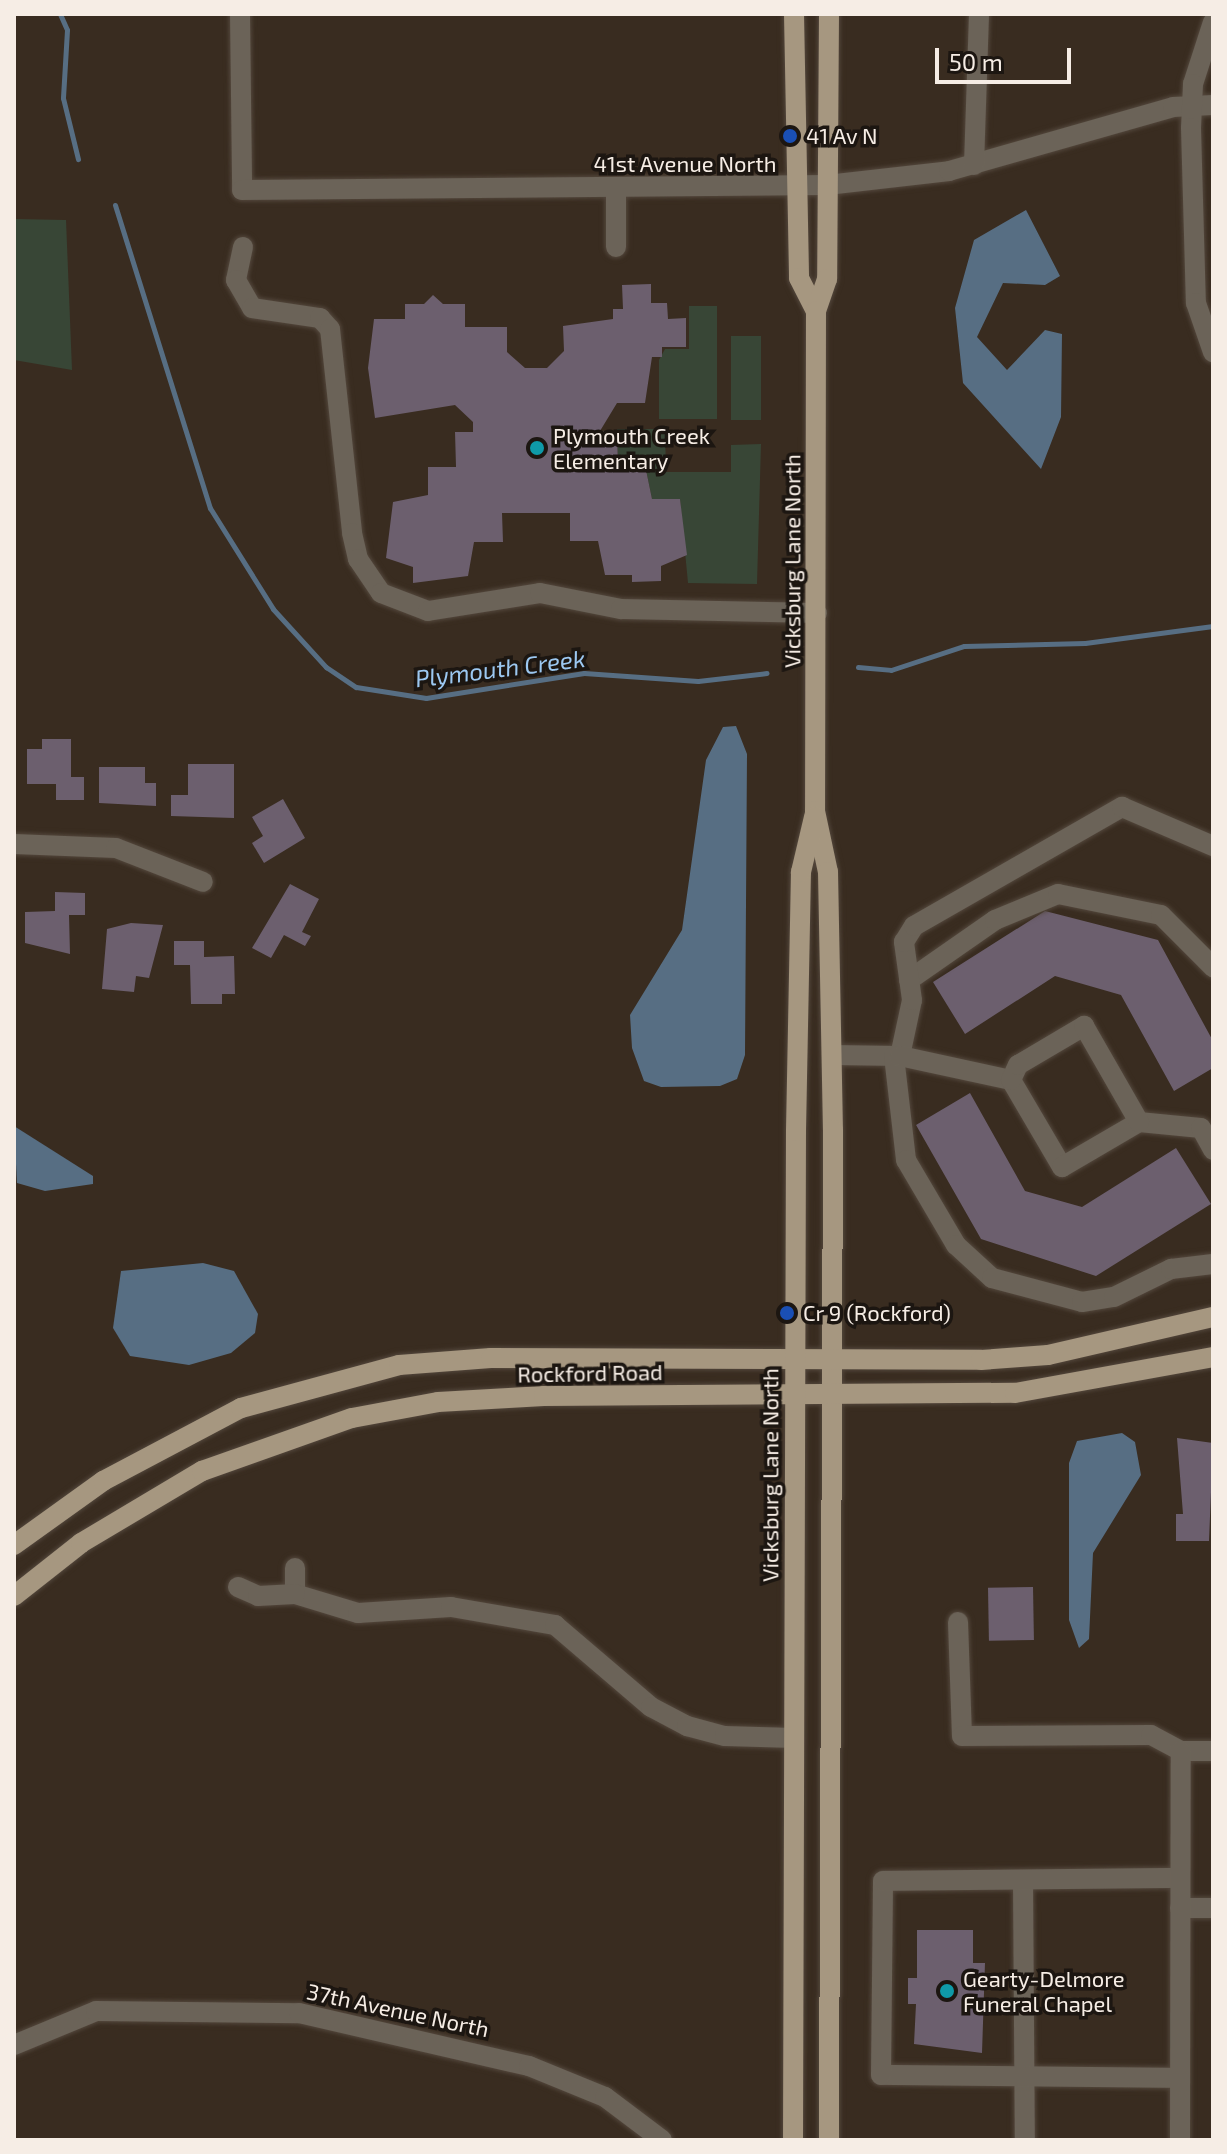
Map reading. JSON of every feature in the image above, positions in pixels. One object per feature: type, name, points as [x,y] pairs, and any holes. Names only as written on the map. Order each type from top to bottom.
[{"type":"main road","name":"Vicksburg Lane North","points":[[794,14],[799,278],[816,311]]},
{"type":"main road","name":"Vicksburg Lane North","points":[[793,2140],[794,1355],[801,872],[815,811],[816,311],[827,279],[829,14]]},
{"type":"main road","name":"Vicksburg Lane North","points":[[815,811],[828,872],[832,1055],[829,2140]]},
{"type":"main road","name":"Rockford Road","points":[[14,1545],[103,1481],[241,1408],[399,1365],[794,1355],[1048,1355],[1213,1317]]},
{"type":"main road","name":"Rockford Road","points":[[14,1596],[152,1498],[261,1447],[352,1418],[438,1402],[544,1396],[1015,1393],[1213,1357]]},
{"type":"street","name":"41st Avenue North","points":[[240,14],[242,190],[827,185],[974,165],[1191,106],[1213,105]]},
{"type":"street","points":[[974,165],[979,14]]},
{"type":"street","points":[[1213,22],[1191,106],[1195,290],[1213,352]]},
{"type":"street","points":[[616,188],[616,247]]},
{"type":"street","points":[[243,247],[236,280],[252,308],[320,318],[330,329],[352,533],[358,559],[381,593],[428,611],[540,593],[621,609],[817,613]]},
{"type":"street","points":[[1213,846],[1122,807],[914,926],[904,942],[909,980],[897,1056],[906,1160],[956,1245],[984,1272],[1082,1302],[1114,1297],[1171,1269],[1213,1264]]},
{"type":"street","points":[[14,844],[116,848],[203,882]]},
{"type":"street","points":[[909,980],[995,920],[1058,894],[1100,897],[1161,915],[1213,966]]},
{"type":"street","points":[[1011,1080],[1018,1065],[1084,1026],[1139,1122]]},
{"type":"street","points":[[832,1055],[897,1056],[1011,1080],[1062,1167],[1139,1122],[1201,1128],[1211,1140]]},
{"type":"street","points":[[295,1568],[295,1594]]},
{"type":"street","points":[[238,1587],[258,1596],[295,1594],[358,1613],[451,1607],[555,1625],[651,1707],[687,1726],[738,1738],[794,1738]]},
{"type":"street","points":[[958,1622],[962,1736],[1151,1735],[1181,1751],[1213,1751]]},
{"type":"street","points":[[1180,2140],[1181,1751]]},
{"type":"street","points":[[1180,1878],[883,1881],[881,2075],[1180,2078]]},
{"type":"street","points":[[1023,1880],[1025,2140]]},
{"type":"street","points":[[1180,1908],[1213,1908]]},
{"type":"street","name":"37th Avenue North","points":[[14,2045],[96,2011],[299,2013],[529,2066],[605,2097],[662,2140]]},
{"type":"green space","points":[[14,219],[66,220],[72,370],[14,360]]},
{"type":"green space","points":[[689,306],[717,306],[717,419],[659,419],[659,360],[665,349],[689,349]]},
{"type":"green space","points":[[731,336],[761,336],[761,420],[731,420]]},
{"type":"green space","points":[[617,429],[665,429],[666,472],[731,472],[731,445],[761,444],[757,584],[688,583],[680,499],[652,499],[645,465],[618,465]]},
{"type":"water","points":[[1026,210],[1060,276],[1045,285],[1003,283],[977,337],[1007,370],[1045,330],[1062,334],[1061,417],[1041,469],[963,383],[955,308],[974,240]]},
{"type":"water","points":[[736,726],[747,754],[745,1055],[737,1079],[720,1086],[661,1087],[644,1081],[632,1048],[630,1015],[682,930],[706,760],[723,727]]},
{"type":"water","points":[[14,1126],[93,1176],[93,1184],[45,1191],[17,1183]]},
{"type":"water","points":[[203,1263],[234,1271],[258,1314],[255,1333],[231,1353],[189,1365],[130,1356],[113,1328],[121,1271]]},
{"type":"water","points":[[1122,1433],[1135,1442],[1141,1475],[1093,1553],[1089,1639],[1079,1648],[1069,1620],[1069,1463],[1077,1441]]},
{"type":"building","name":"Plymouth Creek Elementary","points":[[651,284],[651,303],[667,303],[668,319],[686,318],[686,347],[662,347],[662,357],[652,357],[645,403],[617,403],[600,431],[617,431],[618,465],[645,465],[652,499],[680,499],[687,555],[661,566],[661,581],[632,582],[632,575],[605,575],[598,541],[570,541],[570,513],[502,513],[503,542],[474,542],[468,576],[413,583],[413,567],[386,558],[393,502],[428,495],[428,467],[456,467],[455,432],[473,432],[473,422],[455,405],[375,418],[368,368],[374,319],[405,319],[405,304],[424,304],[433,295],[443,304],[465,304],[465,327],[507,327],[507,352],[525,368],[547,368],[564,351],[563,326],[613,319],[613,309],[623,309],[622,285]]},
{"type":"building","points":[[42,739],[71,739],[71,777],[84,777],[84,800],[56,800],[56,784],[27,784],[27,749],[42,749]]},
{"type":"building","points":[[188,764],[234,764],[234,818],[171,816],[171,795],[188,795]]},
{"type":"building","points":[[99,767],[145,767],[145,783],[156,783],[156,806],[99,803]]},
{"type":"building","points":[[283,799],[305,838],[264,863],[252,843],[263,836],[252,817]]},
{"type":"building","points":[[290,884],[319,899],[302,932],[311,936],[305,946],[284,935],[271,958],[252,948]]},
{"type":"building","points":[[55,892],[85,893],[85,915],[69,915],[70,954],[25,943],[25,912],[55,911]]},
{"type":"building","points":[[1045,911],[1158,940],[1213,1041],[1213,1068],[1174,1091],[1121,995],[1055,976],[965,1034],[933,982]]},
{"type":"building","points":[[131,923],[163,925],[149,978],[136,976],[134,992],[102,989],[107,929]]},
{"type":"building","points":[[174,941],[204,941],[204,957],[234,956],[235,994],[222,994],[222,1004],[191,1004],[190,965],[174,965]]},
{"type":"building","points":[[970,1093],[1025,1191],[1082,1207],[1176,1148],[1211,1204],[1096,1276],[981,1239],[916,1125]]},
{"type":"building","points":[[1177,1438],[1213,1443],[1209,1541],[1176,1541],[1176,1514],[1183,1514]]},
{"type":"building","points":[[1033,1587],[1034,1640],[989,1641],[988,1588]]},
{"type":"building","name":"Gearty-Delmore Funeral Chapel","points":[[917,1930],[973,1930],[973,1963],[985,1963],[982,2053],[914,2044],[916,2004],[908,2004],[908,1978],[917,1978]]},
{"type":"waterway","name":"Plymouth Creek","points":[[60,14],[67,30],[63,98],[78,159]]},
{"type":"waterway","name":"Plymouth Creek","points":[[115,205],[210,508],[273,609],[326,667],[356,687],[426,698],[584,673],[698,681],[767,673]]},
{"type":"waterway","name":"Plymouth Creek","points":[[858,667],[891,670],[964,646],[1085,643],[1213,626]]},
{"type":"place","name":"41 Av N","points":[[790,136]]},
{"type":"place","name":"Plymouth Creek Elementary","points":[[537,448]]},
{"type":"place","name":"Cr 9 (Rockford)","points":[[787,1313]]},
{"type":"place","name":"Gearty-Delmore Funeral Chapel","points":[[947,1991]]}]
